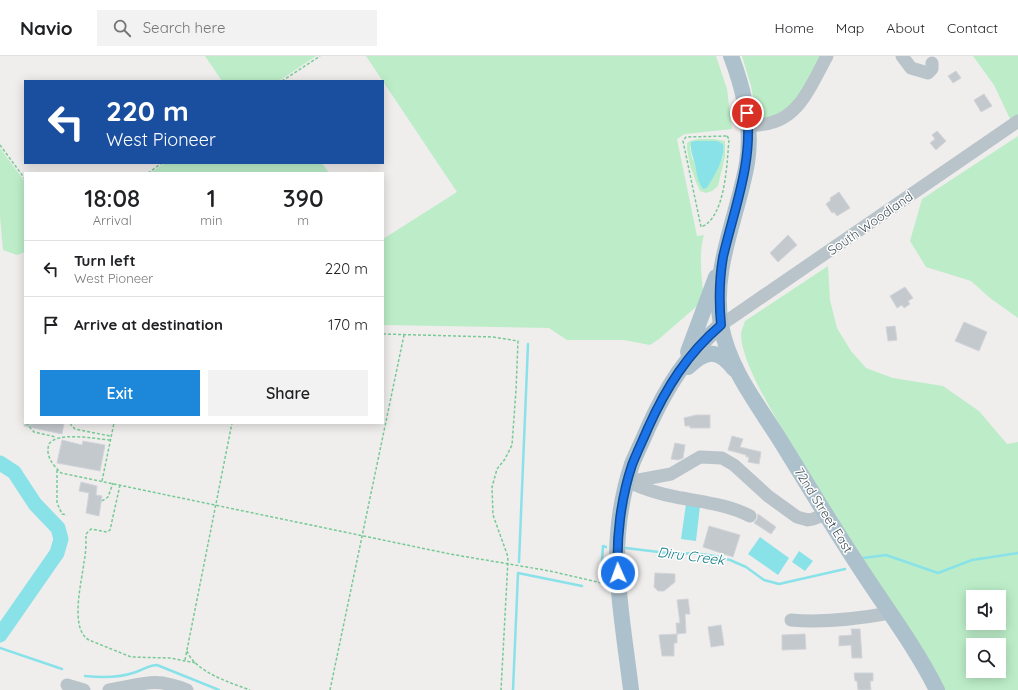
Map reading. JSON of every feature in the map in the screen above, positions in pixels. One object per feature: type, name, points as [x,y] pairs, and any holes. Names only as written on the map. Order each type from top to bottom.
[{"type":"main road","points":[[683,364],[723,258],[747,162],[749,126],[744,98],[731,56]]},
{"type":"main road","name":"72nd Street East","points":[[723,258],[720,283],[721,325],[729,352],[744,383],[938,690]]},
{"type":"main road","points":[[631,690],[617,560],[619,533],[632,465],[656,410],[683,364],[704,340],[721,325]]},
{"type":"main road","points":[[671,383],[697,358],[711,353],[723,357],[744,383]]},
{"type":"street","points":[[749,126],[771,123],[794,110],[801,103],[826,56]]},
{"type":"street","points":[[902,56],[911,68],[928,73],[932,69],[932,63]]},
{"type":"street","name":"South Woodland","points":[[721,325],[1018,121]]},
{"type":"street","points":[[628,482],[671,474],[700,457],[722,458],[734,465],[768,496],[797,517],[808,520],[826,514]]},
{"type":"street","points":[[628,482],[642,488],[673,496],[735,508],[750,516]]},
{"type":"street","points":[[791,620],[816,622],[848,620],[890,613]]},
{"type":"street","points":[[109,690],[154,682],[168,683],[187,690]]},
{"type":"street","points":[[68,685],[84,690]]},
{"type":"path","points":[[284,80],[320,56]]},
{"type":"path","points":[[727,136],[729,138],[726,175],[716,213],[710,222],[701,227],[683,141],[686,138],[727,136]]},
{"type":"path","points":[[0,146],[24,178]]},
{"type":"path","points":[[149,172],[161,164]]},
{"type":"path","points":[[384,334],[493,337],[518,341],[512,445],[505,459],[497,469],[492,487],[492,511],[507,554],[508,565],[501,690]]},
{"type":"path","points":[[330,690],[404,335]]},
{"type":"path","points":[[27,424],[34,432],[57,438],[72,437],[110,440]]},
{"type":"path","points":[[71,424],[75,429],[111,436]]},
{"type":"path","points":[[102,481],[114,424]]},
{"type":"path","points":[[185,660],[232,424]]},
{"type":"path","points":[[57,438],[50,442],[48,448],[49,458],[61,473],[508,565],[550,572],[598,583],[619,585]]},
{"type":"path","points":[[57,469],[57,506],[62,514],[67,515]]},
{"type":"path","points":[[102,501],[108,497],[113,483]]},
{"type":"path","points":[[120,485],[110,529],[107,532],[90,529],[86,534],[85,561],[78,608],[84,638],[127,656],[185,660],[196,663]]},
{"type":"path","points":[[187,650],[189,656],[196,663],[214,675],[250,690]]},
{"type":"green space","points":[[205,56],[316,56],[280,80],[221,80]]},
{"type":"green space","points":[[366,56],[716,56],[727,89],[732,129],[685,134],[677,139],[697,236],[704,235],[701,259],[704,300],[650,345],[624,340],[567,340],[549,328],[384,325],[384,238],[457,192],[384,83],[384,80],[382,80]]},
{"type":"green space","points":[[742,56],[824,56],[795,107],[771,118],[757,118],[751,86]]},
{"type":"green space","points":[[973,56],[1018,56],[1018,116],[1011,121],[994,85]]},
{"type":"green space","points":[[1018,136],[1018,318],[990,298],[971,281],[926,267],[910,241],[922,199]]},
{"type":"green space","points":[[698,139],[714,139],[725,141],[725,156],[718,186],[712,191],[706,193],[700,191],[696,182],[690,165],[687,149],[687,143]],"holes":[[[695,141],[717,141],[723,157],[707,188],[700,184],[690,147]]]},
{"type":"green space","points":[[0,148],[24,181],[24,252],[17,255],[3,250],[0,216]]},
{"type":"green space","points":[[164,164],[323,164],[328,172],[152,172]]},
{"type":"green space","points":[[828,266],[830,300],[837,328],[851,351],[866,368],[893,378],[943,386],[979,411],[1007,444],[1018,442],[1018,690],[944,690],[844,533],[759,388],[747,359],[741,333],[745,321]]},
{"type":"water","points":[[717,141],[723,144],[723,155],[719,167],[707,188],[703,189],[698,180],[691,151],[691,142]]},
{"type":"water","points":[[686,504],[700,506],[696,541],[681,539]]},
{"type":"water","points":[[760,537],[789,558],[778,575],[748,554]]},
{"type":"water","points":[[799,551],[813,561],[805,571],[792,562]]},
{"type":"building","points":[[956,71],[961,78],[953,83],[948,76]]},
{"type":"building","points":[[984,94],[992,106],[981,112],[974,100]]},
{"type":"building","points":[[937,131],[946,141],[936,150],[930,143],[935,139],[932,135]]},
{"type":"building","points":[[839,192],[850,208],[837,216],[834,212],[832,213],[826,204],[831,200],[830,198]]},
{"type":"building","points":[[788,235],[797,245],[778,262],[770,253]]},
{"type":"building","points":[[905,287],[913,298],[908,301],[910,304],[904,308],[902,305],[897,308],[890,296]]},
{"type":"building","points":[[964,322],[987,332],[979,351],[955,341]]},
{"type":"building","points":[[895,326],[897,340],[888,341],[886,327]]},
{"type":"building","points":[[696,415],[710,415],[710,428],[690,428],[690,426],[685,426],[684,418]]},
{"type":"building","points":[[24,424],[64,424],[62,434],[24,426]]},
{"type":"building","points":[[732,436],[743,439],[740,447],[761,452],[759,464],[748,462],[749,457],[746,457],[746,455],[728,450]]},
{"type":"building","points":[[62,440],[82,445],[83,441],[105,445],[100,471],[57,463]]},
{"type":"building","points":[[675,443],[685,445],[683,458],[678,460],[671,459]]},
{"type":"building","points":[[81,482],[97,486],[96,495],[102,496],[99,516],[86,513],[89,493],[79,491]]},
{"type":"building","points":[[758,514],[776,527],[771,534],[754,523]]},
{"type":"building","points":[[709,526],[740,535],[733,557],[703,547]]},
{"type":"building","points":[[655,573],[675,574],[675,582],[664,591],[658,591],[654,587]]},
{"type":"building","points":[[688,599],[690,614],[685,614],[686,633],[677,634],[676,623],[680,623],[677,600]]},
{"type":"building","points":[[721,625],[724,645],[711,647],[708,627]]},
{"type":"building","points":[[851,629],[860,629],[862,658],[852,658],[851,645],[839,646],[839,636],[852,635]]},
{"type":"building","points":[[677,634],[677,643],[674,643],[674,656],[662,656],[659,635]]},
{"type":"building","points":[[805,634],[806,649],[782,650],[782,635]]},
{"type":"building","points":[[854,673],[873,673],[873,681],[870,681],[871,690],[858,690]]},
{"type":"waterway","name":"Diru Creek","points":[[519,562],[528,344]]},
{"type":"waterway","points":[[0,463],[14,472],[35,504],[58,528],[61,539],[57,553],[0,635]]},
{"type":"waterway","name":"Diru Creek","points":[[601,577],[603,546],[606,547]]},
{"type":"waterway","name":"Diru Creek","points":[[626,548],[675,554],[693,553],[715,556],[730,560],[746,567],[764,580],[779,584],[845,569]]},
{"type":"waterway","name":"Diru Creek","points":[[863,558],[886,555],[938,573],[972,560],[1018,553]]},
{"type":"waterway","name":"Diru Creek","points":[[513,690],[518,573],[582,586]]},
{"type":"waterway","name":"Diru Creek","points":[[0,648],[62,669]]},
{"type":"waterway","name":"Diru Creek","points":[[85,676],[117,676],[130,674],[157,665],[219,690]]},
{"type":"route","points":[[618,573],[617,560],[622,511],[632,465],[640,445],[661,400],[683,364],[704,340],[721,325],[719,306],[723,258],[747,162],[749,142],[747,113]]}]
